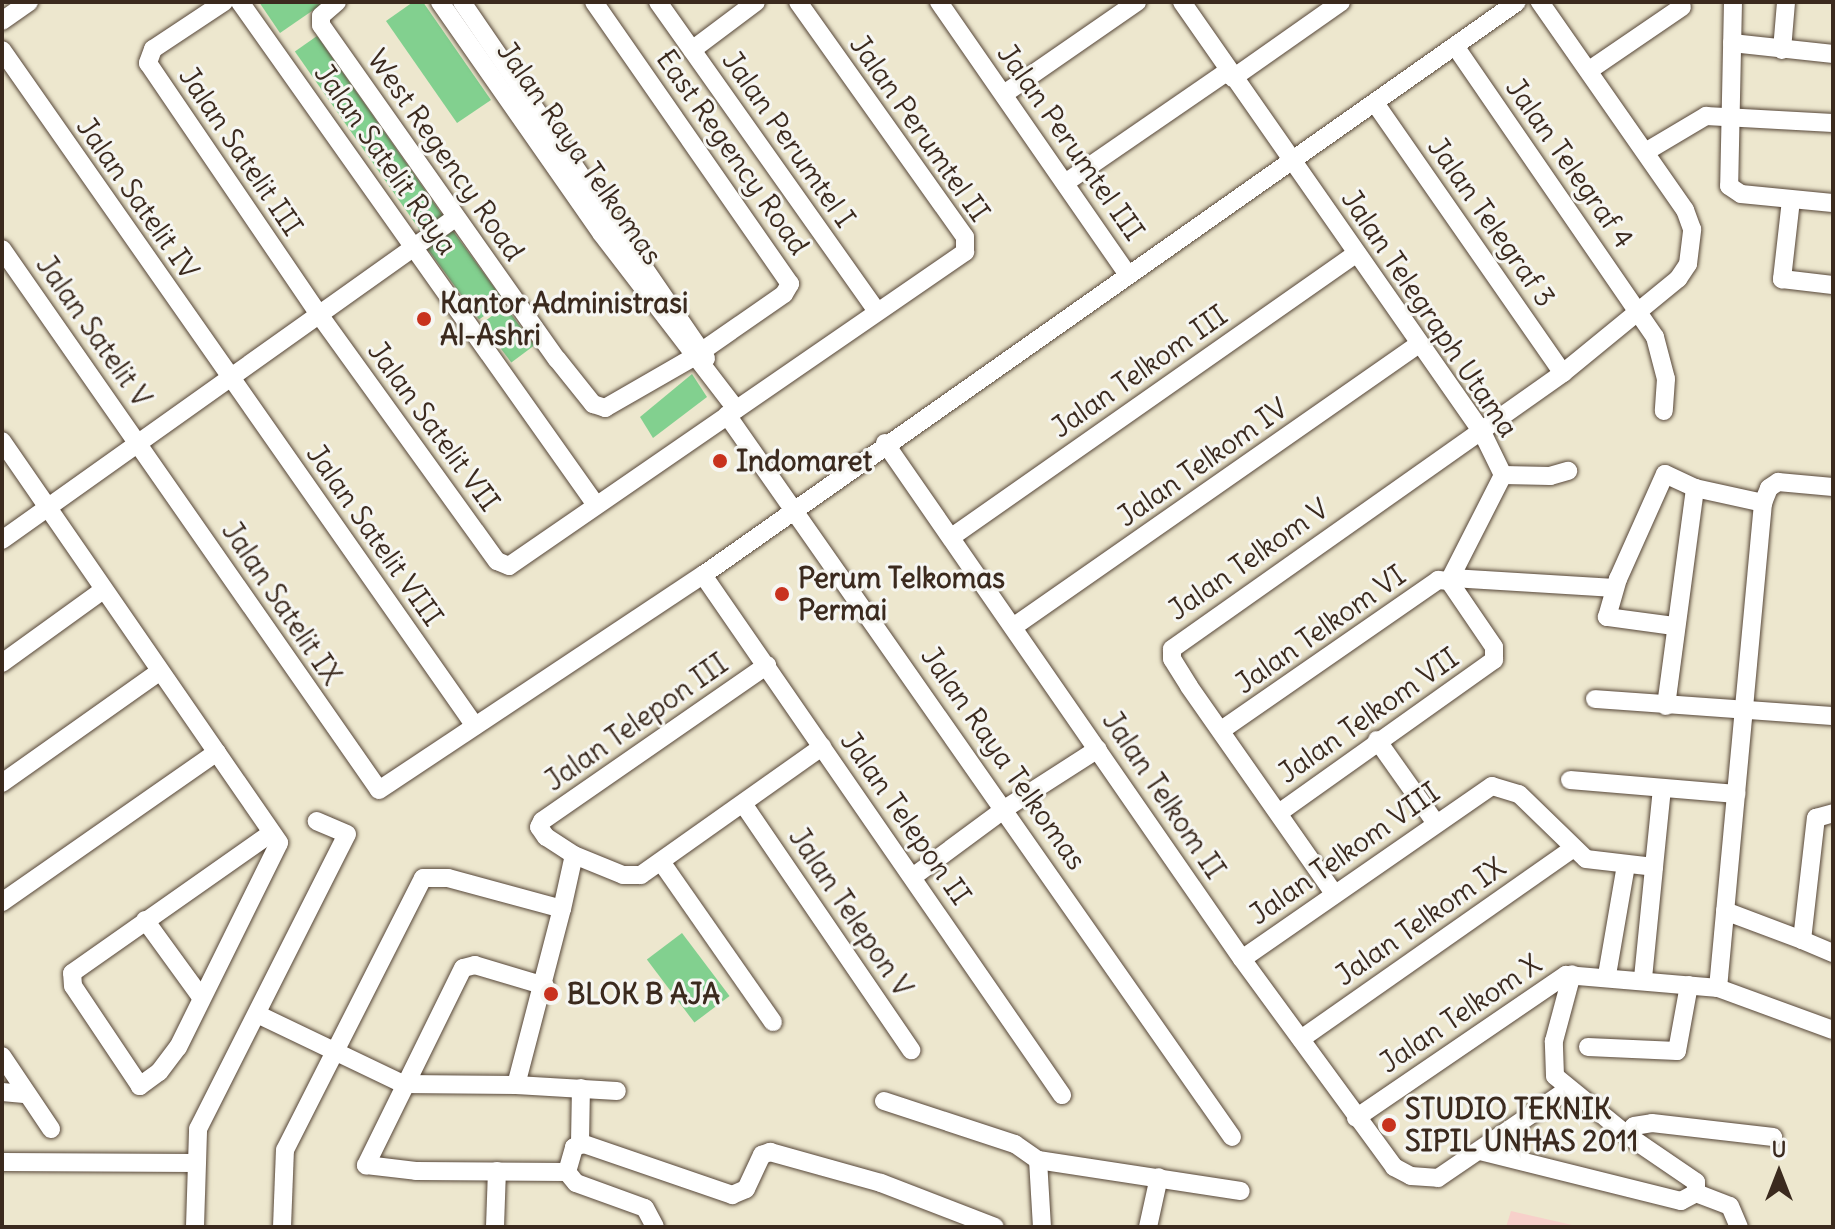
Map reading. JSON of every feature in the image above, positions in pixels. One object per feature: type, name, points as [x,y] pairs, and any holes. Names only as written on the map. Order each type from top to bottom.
[{"type":"street","points":[[2,21],[29,2]]},
{"type":"street","name":"Jalan Satelit III","points":[[224,2],[153,49],[148,63],[318,313]]},
{"type":"street","name":"Jalan Satelit Raya","points":[[240,2],[596,505]]},
{"type":"street","name":"West Regency Road","points":[[337,2],[321,16],[321,25],[455,218],[593,404],[617,405],[698,354]]},
{"type":"street","name":"Jalan Raya Telkomas","points":[[440,2],[698,354],[731,412],[795,509],[1006,808],[1232,1137]]},
{"type":"street","name":"Jalan Raya Telkomas","points":[[462,2],[608,228]]},
{"type":"street","name":"East Regency Road","points":[[594,2],[789,280],[784,294],[698,354]]},
{"type":"street","name":"Jalan Perumtel I","points":[[658,2],[875,309]]},
{"type":"street","points":[[692,50],[756,2]]},
{"type":"street","name":"Jalan Perumtel II","points":[[798,2],[967,246],[875,309]]},
{"type":"street","points":[[1004,94],[1137,2]]},
{"type":"street","name":"Jalan Telegraph Utama","points":[[1182,2],[1482,432],[1503,475],[1450,579]]},
{"type":"street","points":[[1065,183],[1341,2]]},
{"type":"street","points":[[475,726],[703,575],[885,443],[1517,2]]},
{"type":"street","name":"Jalan Telkom V","points":[[1333,892],[1172,659],[1175,645],[1482,432],[1563,373],[1678,279],[1693,248],[1685,210],[1591,69],[1540,2]]},
{"type":"street","points":[[1733,2],[1729,186],[1741,194],[1833,203]]},
{"type":"street","points":[[1782,50],[1786,2]]},
{"type":"street","name":"Jalan Perumtel III","points":[[942,3],[1128,275]]},
{"type":"street","points":[[1591,69],[1682,7]]},
{"type":"street","points":[[1732,43],[1833,54]]},
{"type":"street","name":"Jalan Telegraf 4","points":[[1455,46],[1640,312],[1662,355],[1664,411]]},
{"type":"street","name":"Jalan Satelit IV","points":[[2,50],[229,377]]},
{"type":"street","name":"Jalan Telegraf 3","points":[[1375,103],[1563,373]]},
{"type":"street","points":[[1647,151],[1698,119],[1732,114],[1833,123]]},
{"type":"street","points":[[1791,200],[1782,279],[1833,285]]},
{"type":"street","points":[[2,540],[141,445],[229,377],[455,218]]},
{"type":"street","name":"Jalan Satelit V","points":[[2,249],[141,445]]},
{"type":"street","name":"Jalan Telkom III","points":[[953,536],[1357,253]]},
{"type":"street","points":[[596,505],[875,309]]},
{"type":"street","name":"Jalan Satelit VII","points":[[318,313],[491,553],[509,566],[596,505]]},
{"type":"street","name":"Jalan Telkom IV","points":[[1016,625],[1419,344]]},
{"type":"street","name":"Jalan Satelit VIII","points":[[229,377],[475,726]]},
{"type":"street","points":[[2,441],[102,591],[279,843],[178,1047],[159,1072],[140,1086],[71,979],[77,967],[271,833]]},
{"type":"street","name":"Jalan Telkom II","points":[[885,443],[1016,625],[1242,959],[1387,1159],[1404,1172],[1438,1178],[1480,1151]]},
{"type":"street","name":"Jalan Satelit IX","points":[[141,445],[379,790],[475,726]]},
{"type":"street","points":[[1503,475],[1550,476],[1568,471]]},
{"type":"street","points":[[1674,626],[1607,617],[1615,588],[1662,476],[1670,475],[1695,488],[1763,503]]},
{"type":"street","points":[[1718,988],[1747,712],[1763,503],[1778,482],[1833,487]]},
{"type":"street","points":[[1666,706],[1674,626],[1695,488]]},
{"type":"street","name":"Jalan Telepon II","points":[[703,575],[914,876],[1062,1095]]},
{"type":"street","points":[[1450,579],[1615,588]]},
{"type":"street","name":"Jalan Telkom VI","points":[[1223,729],[1438,580],[1450,579]]},
{"type":"street","name":"Jalan Telkom VII","points":[[1280,812],[1377,740],[1488,665],[1496,654],[1494,647],[1450,579]]},
{"type":"street","points":[[2,663],[102,591]]},
{"type":"street","name":"Jalan Telepon III","points":[[574,855],[539,827],[767,665]]},
{"type":"street","points":[[2,783],[159,672]]},
{"type":"street","points":[[1595,699],[1833,716]]},
{"type":"street","points":[[1377,740],[1435,822]]},
{"type":"street","points":[[516,1085],[545,986],[574,855],[623,875],[641,875],[822,747]]},
{"type":"street","points":[[914,876],[1006,808],[1098,749]]},
{"type":"street","points":[[2,902],[217,752]]},
{"type":"street","points":[[1570,780],[1736,794]]},
{"type":"street","name":"Jalan Telkom VIII","points":[[1242,959],[1333,892],[1492,786],[1507,787],[1572,849]]},
{"type":"street","points":[[1643,978],[1662,788]]},
{"type":"street","name":"Jalan Telepon V","points":[[744,805],[911,1050]]},
{"type":"street","points":[[1802,940],[1816,818],[1833,813]]},
{"type":"street","points":[[195,1227],[198,1129],[347,834],[317,821]]},
{"type":"street","points":[[1572,849],[1586,859],[1654,867]]},
{"type":"street","name":"Jalan Telkom IX","points":[[1301,1039],[1572,849]]},
{"type":"street","points":[[662,863],[773,1022]]},
{"type":"street","points":[[1607,975],[1626,865]]},
{"type":"street","points":[[282,1227],[285,1150],[333,1051],[425,877],[562,909]]},
{"type":"street","points":[[1725,911],[1833,953]]},
{"type":"street","points":[[145,920],[201,997]]},
{"type":"street","points":[[545,986],[467,965],[367,1155],[368,1167],[567,1172],[576,1183],[645,1208],[655,1227]]},
{"type":"street","points":[[1572,974],[1551,1067],[1567,1090],[1696,1182],[1696,1193]]},
{"type":"street","name":"Jalan Telkom X","points":[[1356,1118],[1558,979],[1572,974],[1643,978],[1718,988],[1833,1030]]},
{"type":"street","points":[[1588,1047],[1677,1051],[1689,985]]},
{"type":"street","points":[[257,1014],[403,1084],[516,1085],[617,1091]]},
{"type":"street","points":[[2,1056],[51,1129]]},
{"type":"street","points":[[567,1172],[580,1143],[581,1088]]},
{"type":"street","points":[[1480,1151],[1567,1090]]},
{"type":"street","points":[[2,1092],[27,1094]]},
{"type":"street","points":[[884,1101],[1015,1144],[1038,1160],[1241,1191]]},
{"type":"street","points":[[1627,1135],[1634,1126],[1652,1123],[1773,1137]]},
{"type":"street","points":[[580,1143],[732,1195],[746,1189],[764,1153],[784,1154],[897,1189],[995,1227]]},
{"type":"street","points":[[1480,1151],[1681,1201],[1696,1193],[1730,1206],[1739,1227]]},
{"type":"street","points":[[1038,1160],[1042,1227]]},
{"type":"street","points":[[2,1162],[195,1163]]},
{"type":"street","points":[[495,1227],[497,1171]]},
{"type":"street","points":[[1148,1227],[1159,1177]]},
{"type":"shaded area","points":[[1511,1211],[1581,1227],[1506,1227]]},
{"type":"green space","points":[[259,2],[325,2],[280,33]]},
{"type":"green space","points":[[413,2],[423,2],[491,100],[457,123],[386,21]]},
{"type":"green space","points":[[317,36],[443,216],[421,232],[295,51]]},
{"type":"green space","points":[[453,231],[504,301],[479,320],[428,249]]},
{"type":"green space","points":[[505,306],[534,345],[511,363],[482,323]]},
{"type":"green space","points":[[692,374],[707,397],[653,438],[640,417]]},
{"type":"green space","points":[[682,933],[730,996],[694,1023],[647,959]]},
{"type":"place","name":"Kantor Administrasi Al-Ashri","points":[[424,319]]},
{"type":"place","name":"Indomaret","points":[[720,461]]},
{"type":"place","name":"Perum Telkomas Permai","points":[[782,594]]},
{"type":"place","name":"BLOK B AJA","points":[[551,994]]},
{"type":"place","name":"STUDIO TEKNIK SIPIL UNHAS 2011","points":[[1389,1125]]}]
